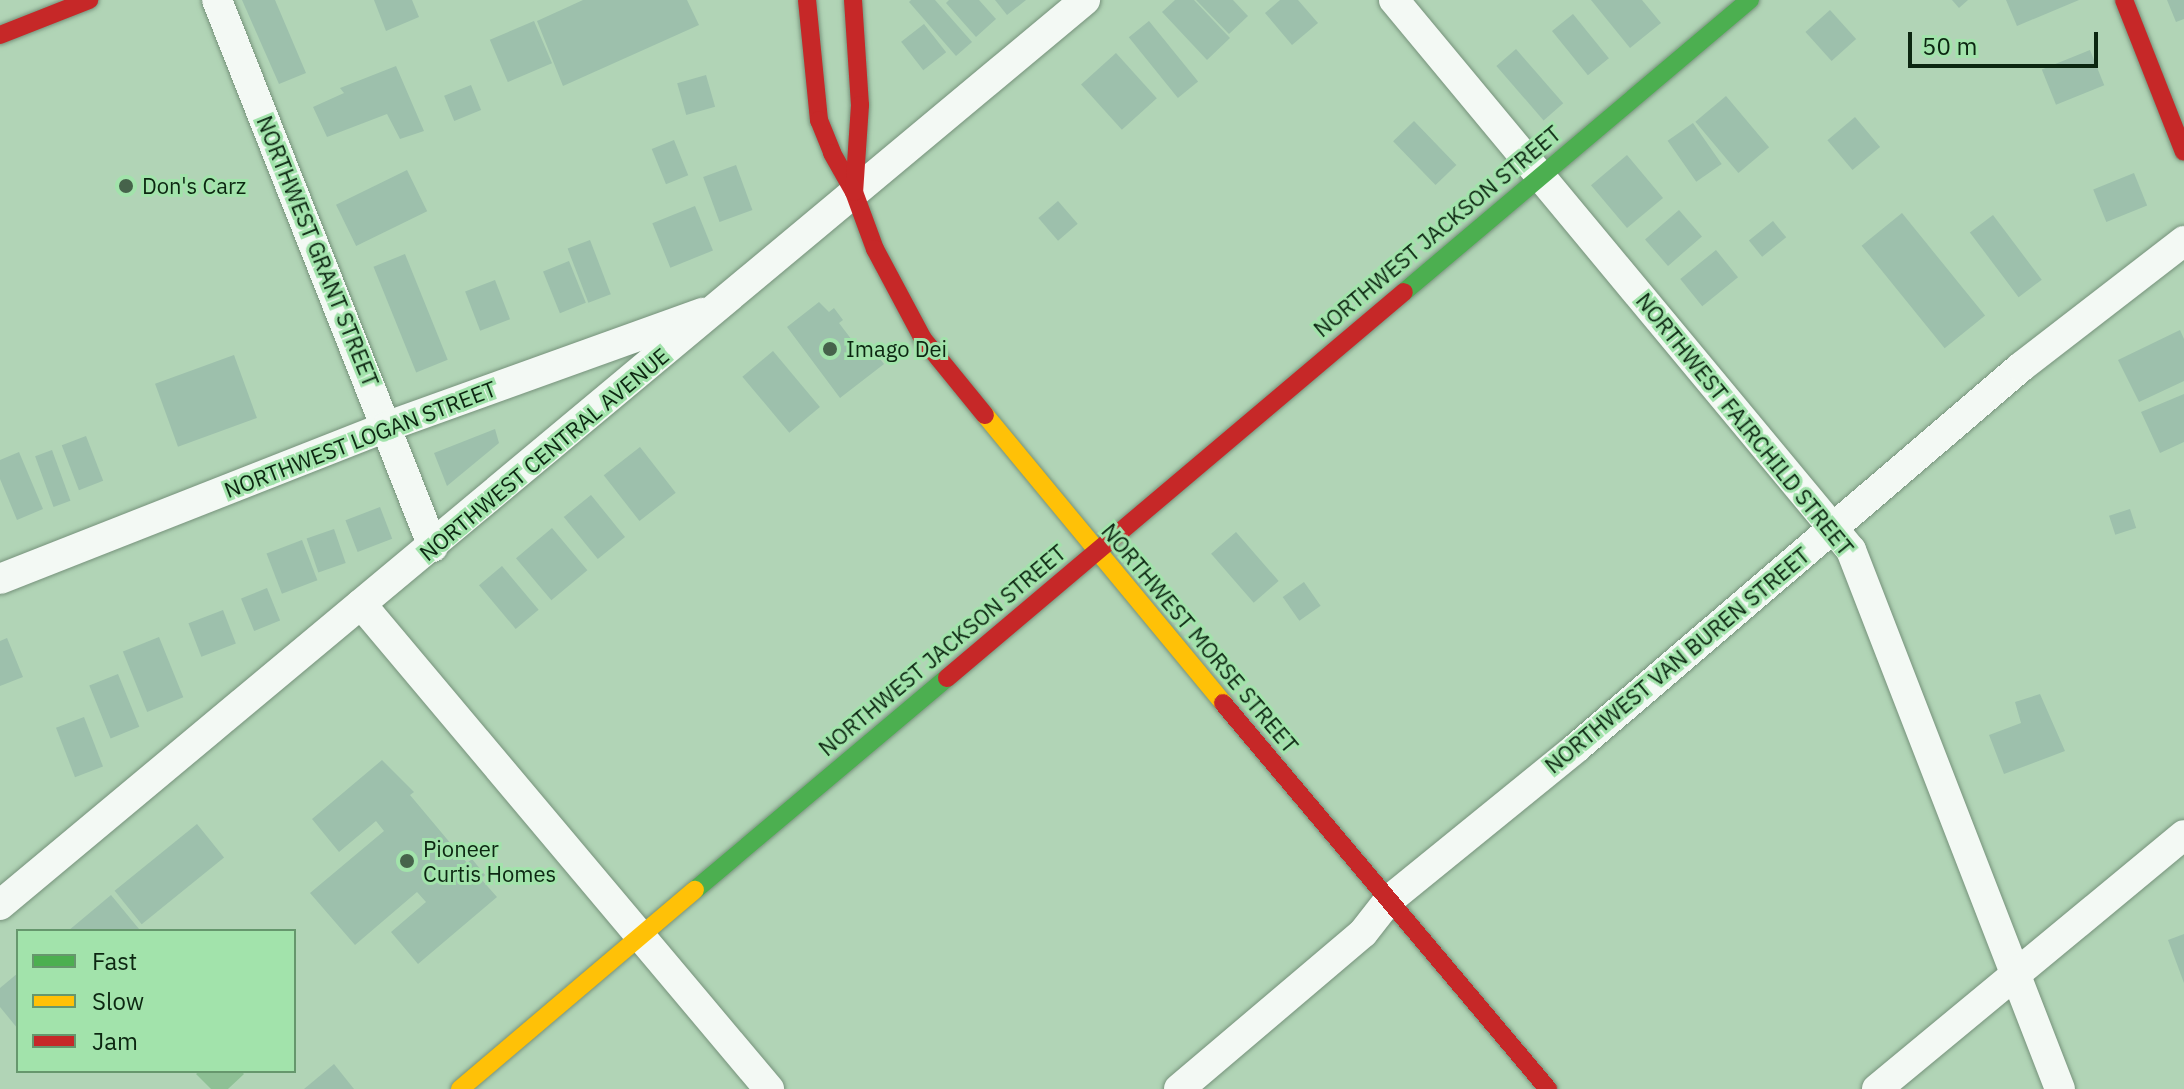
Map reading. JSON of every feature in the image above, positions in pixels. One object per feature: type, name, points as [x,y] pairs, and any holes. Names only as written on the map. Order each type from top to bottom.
[{"type":"main road","points":[[0,35],[89,0]]},
{"type":"main road","name":"NORTHWEST MORSE STREET","points":[[807,0],[819,120],[832,153],[854,192],[875,249],[923,339],[1388,901],[1548,1089]]},
{"type":"main road","name":"NORTHWEST MORSE STREET","points":[[853,0],[860,105],[854,192]]},
{"type":"main road","name":"NORTHWEST JACKSON STREET","points":[[460,1089],[1750,0]]},
{"type":"main road","points":[[2124,0],[2184,152]]},
{"type":"street","name":"NORTHWEST GRANT STREET","points":[[217,0],[388,426],[433,547]]},
{"type":"street","name":"NORTHWEST CENTRAL AVENUE","points":[[0,905],[433,547],[1085,0]]},
{"type":"street","name":"NORTHWEST FAIRCHILD STREET","points":[[1394,0],[1851,550],[2060,1089]]},
{"type":"street","name":"NORTHWEST VAN BUREN STREET","points":[[1179,1089],[1363,933],[1388,901],[1576,748],[2021,367],[2184,241]]},
{"type":"street","name":"NORTHWEST LOGAN STREET","points":[[0,579],[388,426],[723,305]]},
{"type":"street","points":[[361,604],[769,1089]]},
{"type":"street","points":[[1877,1089],[2184,835]]},
{"type":"green space","points":[[196,1074],[244,1074],[228,1089],[211,1089]]},
{"type":"building","points":[[242,0],[275,0],[306,73],[279,84]]},
{"type":"building","points":[[374,0],[412,0],[419,17],[386,31]]},
{"type":"building","points":[[583,0],[687,0],[699,25],[563,86],[537,21]]},
{"type":"building","points":[[935,0],[972,42],[956,56],[909,2]]},
{"type":"building","points":[[949,0],[979,0],[996,19],[976,37],[946,3]]},
{"type":"building","points":[[995,0],[1026,0],[1007,15]]},
{"type":"building","points":[[1175,0],[1194,0],[1230,38],[1207,60],[1162,12]]},
{"type":"building","points":[[1196,0],[1233,0],[1248,16],[1229,34]]},
{"type":"building","points":[[1280,0],[1298,0],[1318,23],[1292,45],[1265,13]]},
{"type":"building","points":[[1591,0],[1642,0],[1661,23],[1630,48]]},
{"type":"building","points":[[1952,0],[1968,0],[1959,8]]},
{"type":"building","points":[[2006,0],[2079,0],[2017,26]]},
{"type":"building","points":[[2167,0],[2184,0],[2184,19],[2176,22]]},
{"type":"building","points":[[1830,10],[1856,39],[1832,61],[1805,32]]},
{"type":"building","points":[[1573,14],[1609,58],[1588,75],[1552,31]]},
{"type":"building","points":[[534,21],[552,63],[508,82],[490,40]]},
{"type":"building","points":[[1149,21],[1198,82],[1178,98],[1129,37]]},
{"type":"building","points":[[924,24],[946,52],[923,70],[901,42]]},
{"type":"building","points":[[1516,49],[1563,103],[1544,120],[1496,66]]},
{"type":"building","points":[[2090,50],[2104,85],[2056,105],[2042,69]]},
{"type":"building","points":[[1116,53],[1157,98],[1122,130],[1081,84]]},
{"type":"building","points":[[396,66],[424,131],[400,139],[387,114],[327,137],[313,107],[344,93],[340,88]]},
{"type":"building","points":[[706,75],[715,107],[686,115],[677,83]]},
{"type":"building","points":[[471,85],[481,110],[454,121],[444,96]]},
{"type":"building","points":[[1726,96],[1769,147],[1738,173],[1695,122]]},
{"type":"building","points":[[1855,117],[1880,147],[1852,170],[1827,140]]},
{"type":"building","points":[[1414,121],[1456,165],[1436,185],[1393,141]]},
{"type":"building","points":[[1693,123],[1722,164],[1696,182],[1668,141]]},
{"type":"building","points":[[674,140],[688,175],[666,184],[652,149]]},
{"type":"building","points":[[1627,155],[1663,198],[1627,228],[1591,185]]},
{"type":"building","points":[[736,165],[752,210],[720,222],[703,177]]},
{"type":"building","points":[[407,170],[427,211],[356,246],[336,205]]},
{"type":"building","points":[[2134,173],[2147,205],[2106,222],[2093,189]]},
{"type":"building","points":[[1058,201],[1078,224],[1058,241],[1038,218]]},
{"type":"building","points":[[695,206],[713,251],[670,268],[652,223]]},
{"type":"building","points":[[1679,210],[1702,236],[1668,266],[1645,240]]},
{"type":"building","points":[[1902,213],[1985,316],[1945,348],[1862,246]]},
{"type":"building","points":[[1993,215],[2042,280],[2019,297],[1970,232]]},
{"type":"building","points":[[1773,221],[1786,237],[1762,257],[1749,241]]},
{"type":"building","points":[[590,240],[611,294],[588,303],[568,249]]},
{"type":"building","points":[[1716,250],[1738,277],[1702,306],[1680,279]]},
{"type":"building","points":[[405,254],[448,360],[416,372],[373,267]]},
{"type":"building","points":[[569,261],[586,303],[560,313],[543,271]]},
{"type":"building","points":[[495,280],[510,319],[480,331],[465,291]]},
{"type":"building","name":"Imago Dei","points":[[819,302],[829,312],[834,308],[843,320],[839,323],[861,352],[869,345],[884,364],[840,398],[787,327]]},
{"type":"building","points":[[2180,330],[2184,339],[2184,381],[2139,402],[2118,360]]},
{"type":"building","name":"Imago Dei","points":[[773,351],[820,407],[789,433],[742,377]]},
{"type":"building","points":[[234,355],[257,418],[178,447],[155,384]]},
{"type":"building","points":[[2184,394],[2184,442],[2160,453],[2141,412]]},
{"type":"building","points":[[495,429],[499,443],[447,486],[434,453]]},
{"type":"building","points":[[86,436],[103,481],[79,490],[62,445]]},
{"type":"building","points":[[640,447],[676,493],[639,521],[604,475]]},
{"type":"building","points":[[52,450],[70,501],[54,507],[35,456]]},
{"type":"building","points":[[19,452],[43,509],[17,520],[0,479],[0,460]]},
{"type":"building","points":[[591,495],[625,537],[598,559],[564,517]]},
{"type":"building","points":[[380,507],[392,539],[358,552],[345,520]]},
{"type":"building","points":[[2130,509],[2136,528],[2115,535],[2109,516]]},
{"type":"building","points":[[552,528],[587,570],[551,600],[516,558]]},
{"type":"building","points":[[334,529],[346,563],[318,572],[307,538]]},
{"type":"building","points":[[1236,532],[1279,581],[1254,603],[1211,554]]},
{"type":"building","points":[[302,540],[317,580],[282,594],[267,554]]},
{"type":"building","points":[[502,566],[539,610],[516,629],[479,585]]},
{"type":"building","points":[[1304,582],[1321,606],[1299,621],[1283,597]]},
{"type":"building","points":[[267,588],[280,620],[254,631],[241,598]]},
{"type":"building","points":[[223,610],[236,644],[201,657],[188,623]]},
{"type":"building","points":[[159,637],[183,697],[147,712],[123,652]]},
{"type":"building","points":[[7,638],[23,677],[0,686],[0,641]]},
{"type":"building","points":[[118,674],[139,727],[111,738],[89,686]]},
{"type":"building","points":[[2040,694],[2065,751],[2004,774],[1989,735],[2021,723],[2015,702]]},
{"type":"building","points":[[84,717],[103,766],[75,777],[56,728]]},
{"type":"building","name":"Pioneer Curtis Homes","points":[[382,760],[414,792],[410,795],[467,863],[472,859],[485,875],[481,879],[497,897],[418,964],[391,932],[426,902],[417,892],[355,945],[310,893],[384,831],[376,821],[339,852],[312,819]]},
{"type":"building","points":[[197,824],[224,857],[142,924],[115,891]]},
{"type":"building","points":[[111,895],[139,929],[70,929]]},
{"type":"building","points":[[2184,934],[2184,983],[2168,940]]},
{"type":"building","points":[[16,975],[16,1027],[0,1007],[0,988]]},
{"type":"building","points":[[334,1064],[354,1089],[304,1089]]},
{"type":"traffic: fast","points":[[1404,292],[1750,0]]},
{"type":"traffic: fast","points":[[695,890],[947,678]]},
{"type":"traffic: slow","points":[[985,415],[1223,703]]},
{"type":"traffic: slow","points":[[460,1089],[695,890]]},
{"type":"traffic: jam","points":[[0,35],[89,0]]},
{"type":"traffic: jam","points":[[807,0],[819,120],[832,153],[854,192],[875,249],[923,339],[985,415]]},
{"type":"traffic: jam","points":[[853,0],[860,105],[854,192]]},
{"type":"traffic: jam","points":[[2124,0],[2184,152]]},
{"type":"traffic: jam","points":[[947,678],[1404,292]]},
{"type":"traffic: jam","points":[[1223,703],[1548,1089]]},
{"type":"place","name":"Don's Carz","points":[[126,186]]},
{"type":"place","name":"Imago Dei","points":[[830,349]]},
{"type":"place","name":"Pioneer Curtis Homes","points":[[407,861]]}]
